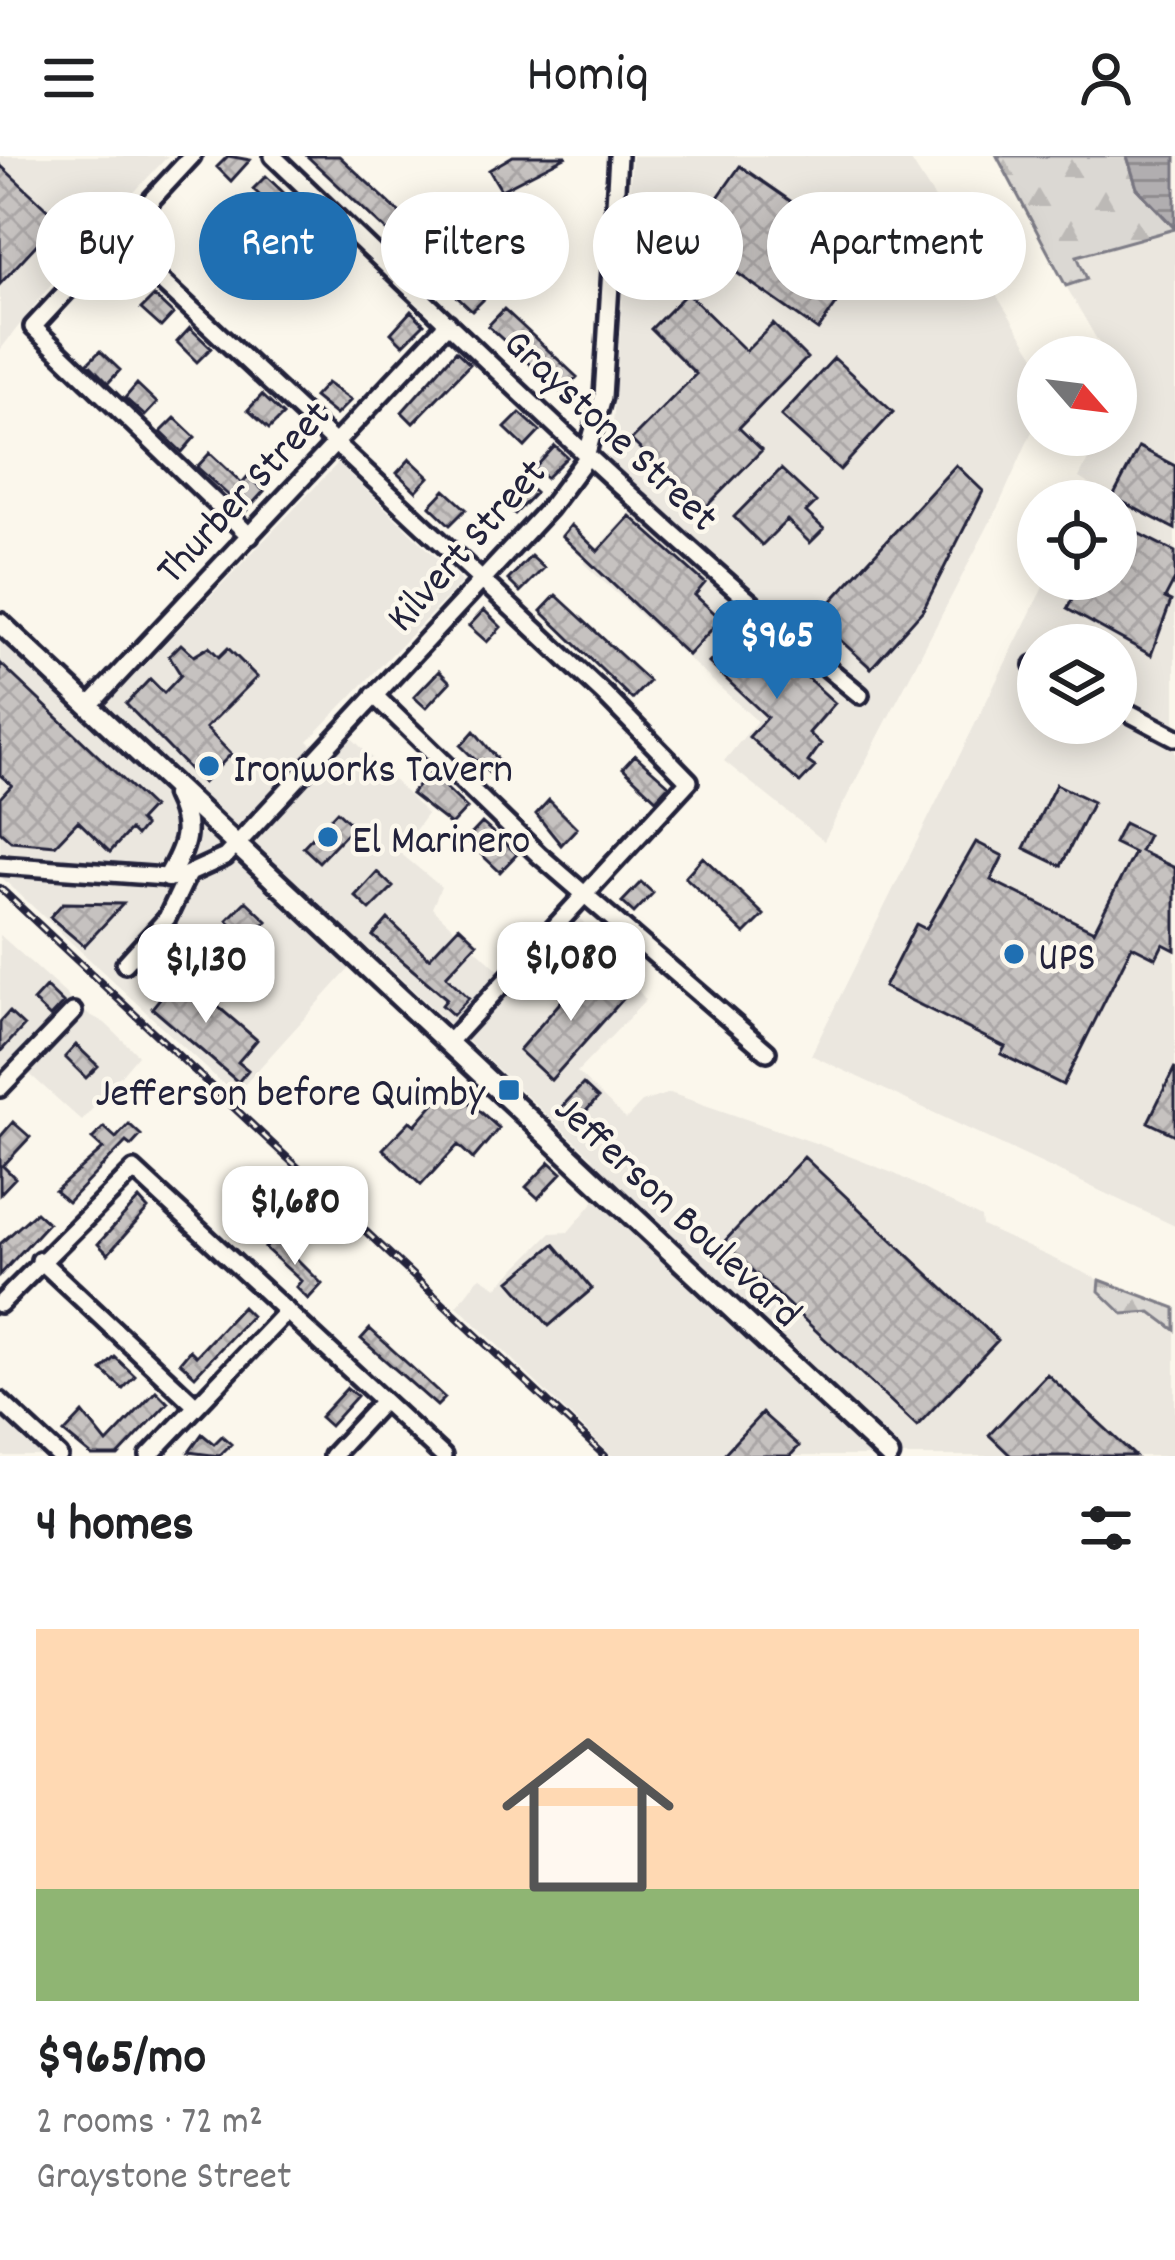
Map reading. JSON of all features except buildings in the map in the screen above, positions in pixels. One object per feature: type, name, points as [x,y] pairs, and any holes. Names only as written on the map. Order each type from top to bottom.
[{"type":"main road","name":"Jefferson Boulevard","points":[[0,623],[890,1456]]},
{"type":"main road","points":[[171,785],[188,827],[178,877]]},
{"type":"street","points":[[157,192],[192,156]]},
{"type":"street","name":"Graystone Street","points":[[273,156],[767,620],[860,695]]},
{"type":"street","name":"Kilvert Street","points":[[178,877],[237,847],[549,508],[587,454],[603,397],[618,156]]},
{"type":"street","points":[[175,294],[604,694],[688,781],[449,1042]]},
{"type":"street","points":[[57,300],[33,327],[250,536]]},
{"type":"street","name":"Thurber Street","points":[[89,706],[448,323]]},
{"type":"street","points":[[374,695],[585,896],[767,1052]]},
{"type":"street","points":[[1137,717],[1175,736]]},
{"type":"street","points":[[1,865],[178,877],[166,918],[125,964]]},
{"type":"street","points":[[0,1088],[73,1012]]},
{"type":"street","points":[[0,1304],[134,1169],[443,1456]]},
{"type":"street","points":[[40,1260],[196,1406]]},
{"type":"street","points":[[149,1456],[287,1311]]},
{"type":"street","points":[[0,1401],[59,1456]]},
{"type":"street","points":[[332,1456],[383,1401]]},
{"type":"shaded area","points":[[0,156],[168,156],[134,192],[36,192],[39,300],[0,350]]},
{"type":"shaded area","points":[[632,156],[908,156],[931,192],[767,192],[767,300],[999,300],[1022,336],[1017,336],[1017,456],[1021,456],[824,841],[724,761],[757,721],[583,563],[634,508],[609,480],[622,300],[743,300],[743,192],[629,192]]},
{"type":"shaded area","points":[[1127,156],[1175,156],[1175,228],[1137,188]]},
{"type":"shaded area","points":[[1175,228],[1175,1226],[811,1055],[1017,640],[1017,744],[1137,744],[1137,624],[1025,624],[1037,600],[1137,600],[1137,480],[1079,478],[1090,456],[1137,456],[1137,336],[1095,336],[1066,286],[1087,279],[1076,256]]},
{"type":"shaded area","points":[[338,463],[462,582],[308,741],[319,751],[343,729],[427,814],[399,852],[441,887],[432,908],[515,985],[580,918],[646,1000],[577,1072],[626,1119],[642,1102],[670,1093],[821,1145],[895,1174],[981,1218],[982,1226],[1100,1280],[1099,1292],[1123,1314],[1151,1312],[1175,1330],[1175,1456],[612,1456],[457,1306],[481,1277],[497,1287],[551,1233],[568,1232],[602,1192],[584,1170],[593,1158],[368,948],[235,1095],[0,876],[0,607],[108,703]]},
{"type":"shaded area","points":[[0,935],[68,996],[73,1012],[81,1010],[105,1023],[138,1055],[82,1121],[24,1069],[0,1090]]},
{"type":"shaded area","points":[[0,1402],[50,1456],[0,1456]]},
{"type":"green space","points":[[997,156],[1127,156],[1137,188],[1175,229],[1077,256],[1087,279],[1066,286],[1026,211],[1026,192],[1016,192]]},
{"type":"green space","points":[[1100,1280],[1175,1308],[1175,1330],[1151,1312],[1123,1314],[1099,1291]]},
{"type":"railway","points":[[0,888],[605,1456]]},
{"type":"place","name":"Ironworks Tavern","points":[[209,766]]},
{"type":"place","name":"El Marinero","points":[[328,837]]},
{"type":"place","name":"UPS","points":[[1014,954]]},
{"type":"place","name":"Jefferson before Quimby","points":[[509,1090]]}]
